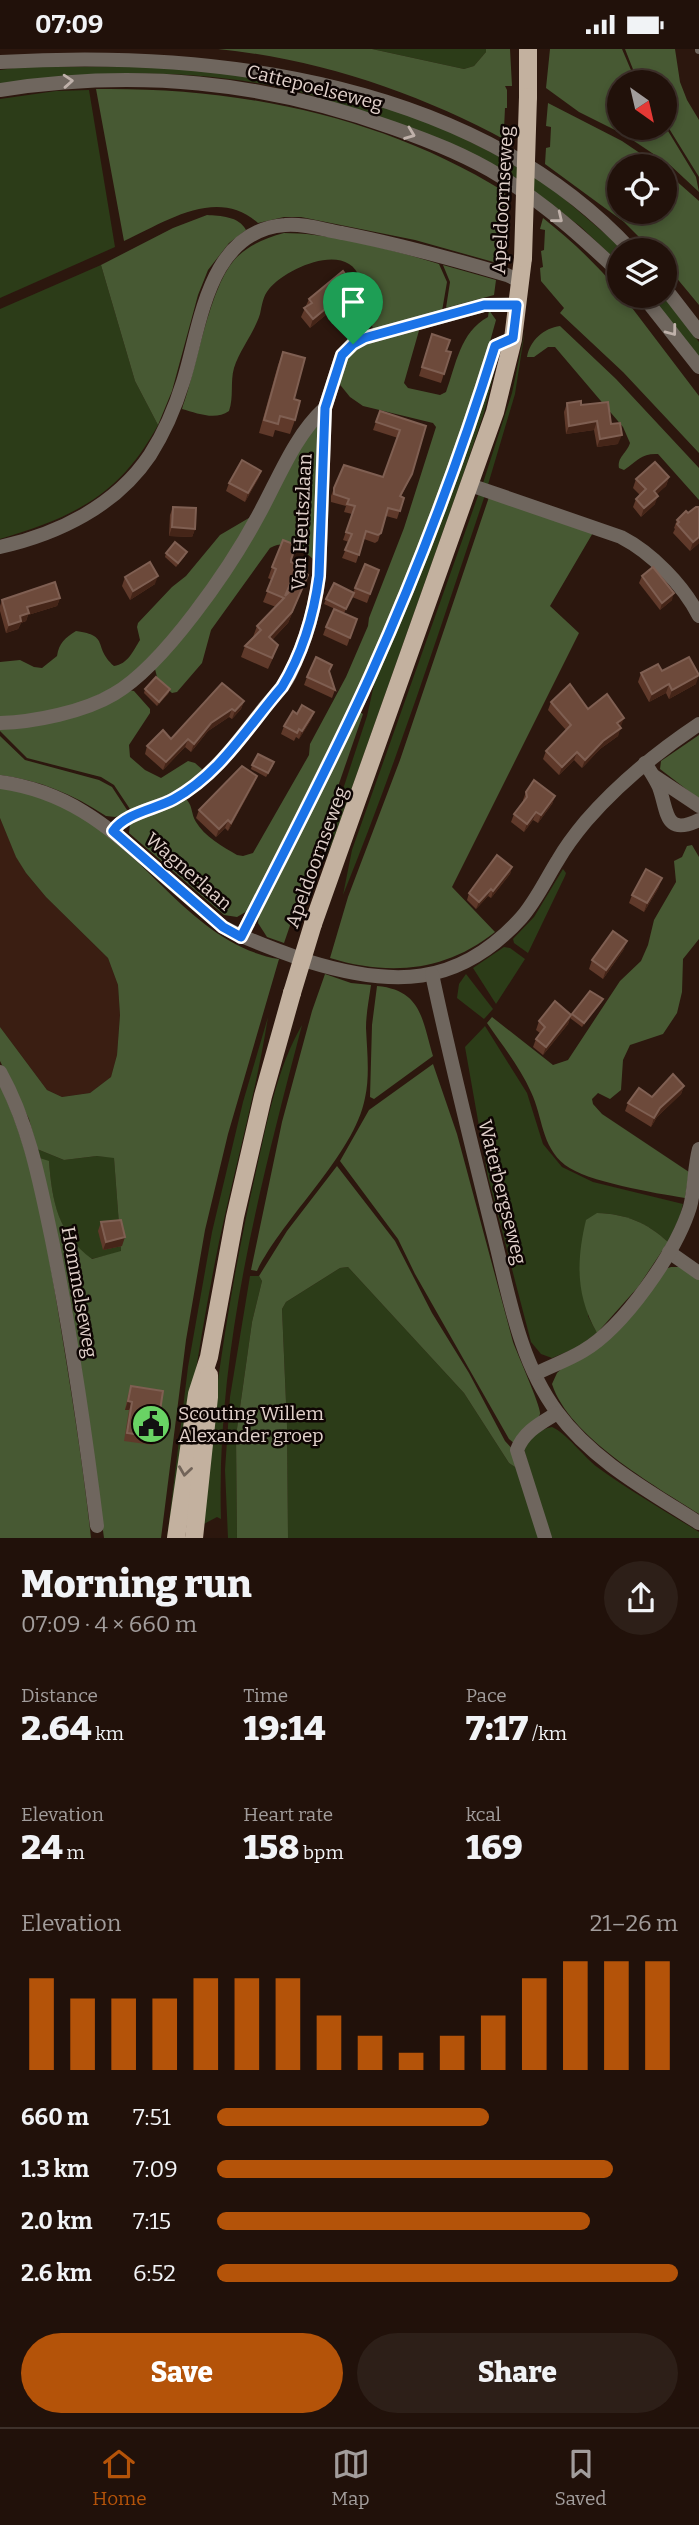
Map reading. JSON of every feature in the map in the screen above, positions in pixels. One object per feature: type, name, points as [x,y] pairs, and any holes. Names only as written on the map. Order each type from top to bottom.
[{"type":"main road","name":"Apeldoornseweg","points":[[176,1538],[193,1416],[209,1357],[235,1217],[263,1096],[313,924],[495,412],[513,338],[523,258],[528,49]]},
{"type":"main road","name":"Apeldoornseweg","points":[[194,1538],[209,1397],[209,1357]]},
{"type":"street","name":"Cattepoelseweg","points":[[0,62],[55,55],[137,52],[223,57],[353,85],[410,105],[489,139],[578,200],[618,238]]},
{"type":"street","name":"Cattepoelseweg","points":[[0,90],[57,82],[163,79],[259,90],[317,103],[408,133],[467,158],[523,191],[607,260]]},
{"type":"street","points":[[523,191],[529,164]]},
{"type":"street","points":[[0,547],[54,531],[83,517],[121,487],[148,457],[179,395],[214,277],[229,254],[259,232],[272,227],[301,225],[413,248],[520,281]]},
{"type":"street","points":[[677,304],[699,333]]},
{"type":"street","name":"Van Heutszlaan","points":[[113,831],[121,821],[161,806],[181,795],[213,769],[240,740],[290,675],[316,600],[325,408],[342,355],[353,344],[385,332],[484,305],[517,305]]},
{"type":"street","points":[[652,308],[699,367]]},
{"type":"street","name":"Apeldoornseweg","points":[[241,937],[346,728],[406,594],[466,438],[495,346],[513,338]]},
{"type":"street","points":[[0,723],[47,717],[105,699],[126,686],[148,665],[179,632],[224,572],[253,526],[297,442],[325,408]]},
{"type":"street","points":[[470,485],[609,533],[636,545],[649,555],[683,592],[699,616]]},
{"type":"street","name":"Wagnerlaan","points":[[0,782],[28,786],[86,811],[113,831],[223,927],[241,937],[286,954],[359,975],[393,979],[432,974],[464,964],[496,942],[523,916],[559,858],[586,822],[645,763],[699,724]]},
{"type":"street","points":[[645,763],[654,776],[670,821],[679,826],[690,825],[699,820]]},
{"type":"street","points":[[654,776],[699,806]]},
{"type":"street","points":[[666,814],[684,796]]},
{"type":"street","name":"Waterbergseweg","points":[[432,974],[455,1080],[506,1284],[520,1337],[535,1374],[557,1413],[600,1458],[699,1523]]},
{"type":"street","name":"Hommelseweg","points":[[0,1072],[23,1121],[42,1194],[82,1413],[97,1526]]},
{"type":"street","points":[[535,1374],[582,1352],[601,1338],[643,1291],[681,1231],[691,1203],[699,1149]]},
{"type":"street","points":[[668,1252],[699,1273]]},
{"type":"street","points":[[545,1538],[517,1450],[523,1437],[557,1413]]},
{"type":"shaded area","points":[[0,818],[26,873],[46,897],[108,958],[118,985],[120,1015],[117,1055],[111,1077],[90,1093],[62,1097],[47,1090],[0,1027]]},
{"type":"green space","points":[[218,49],[372,49],[464,69],[474,66],[486,49],[510,49],[512,86],[505,86],[507,108],[504,129],[508,131],[507,141],[439,108],[367,81],[293,61]]},
{"type":"green space","points":[[372,49],[486,49],[486,52],[474,66],[464,69]]},
{"type":"green space","points":[[550,49],[622,49],[631,70],[607,70],[607,126],[579,112],[546,88]]},
{"type":"green space","points":[[625,49],[675,49],[680,82],[699,120],[699,177],[676,140],[677,70],[633,70]]},
{"type":"green space","points":[[236,66],[425,119],[520,167],[516,180],[324,99],[244,81],[204,76],[122,74],[0,84],[0,70],[21,67]]},
{"type":"green space","points":[[96,89],[150,90],[256,101],[359,125],[409,144],[458,166],[505,192],[505,208],[501,209],[500,227],[503,228],[500,251],[504,251],[504,262],[497,263],[415,240],[301,217],[284,217],[258,223],[242,212],[208,207],[174,217],[124,241]]},
{"type":"green space","points":[[89,90],[115,247],[0,298],[0,99],[56,91]]},
{"type":"green space","points":[[548,103],[607,133],[607,140],[620,140],[641,154],[607,154],[607,210],[545,164],[546,148],[550,147],[551,127],[546,126]]},
{"type":"green space","points":[[632,140],[674,140],[696,177],[699,192],[677,172],[677,154],[654,154]]},
{"type":"green space","points":[[534,173],[610,238],[607,238],[607,252],[580,226],[530,190]]},
{"type":"green space","points":[[677,182],[699,201],[699,305],[677,278],[677,238],[640,238],[626,224],[677,224]]},
{"type":"green space","points":[[207,215],[234,219],[246,230],[229,243],[208,270],[198,295],[172,391],[158,425],[135,381],[101,265],[173,228]]},
{"type":"green space","points":[[543,218],[607,278],[607,308],[632,308],[699,396],[699,453],[623,372],[560,313],[564,308],[541,281],[541,251],[544,250],[545,230],[540,229]]},
{"type":"green space","points":[[284,233],[342,239],[439,264],[447,282],[442,311],[374,331],[371,323],[354,326],[349,320],[360,294],[361,284],[353,267],[343,261],[330,259],[302,266],[277,281],[265,295],[257,321],[234,368],[229,411],[212,416],[182,409],[211,307],[227,270],[248,248]]},
{"type":"green space","points":[[101,265],[135,381],[158,425],[128,469],[92,500],[51,522],[0,539],[0,309]]},
{"type":"green space","points":[[443,265],[496,280],[494,295],[446,308],[450,282]]},
{"type":"green space","points":[[660,308],[673,308],[699,342],[699,358]]},
{"type":"green space","points":[[489,310],[496,320],[473,397],[419,547],[388,621],[249,910],[237,917],[224,915],[129,833],[130,824],[187,800],[199,827],[220,845],[237,855],[253,853],[309,755],[310,744],[346,677],[368,626],[404,528],[436,427],[433,423],[363,406],[350,397],[337,381],[341,368],[353,349],[420,327],[404,383],[408,388],[440,395],[446,392],[465,340],[479,323],[488,317]]},
{"type":"green space","points":[[560,326],[616,379],[699,468],[699,500],[658,454],[644,456],[624,470],[619,468],[619,461],[630,443],[623,427],[555,347],[548,347],[534,357],[527,357],[531,345],[539,336]]},
{"type":"green space","points":[[525,330],[515,394],[487,488],[482,486],[512,393]]},
{"type":"green space","points":[[498,357],[484,413],[462,478],[333,841],[310,890],[367,716],[375,680]]},
{"type":"green space","points":[[317,425],[314,560],[294,546],[282,544],[270,548],[211,630],[202,663],[177,692],[172,693],[158,681],[154,665],[166,653],[301,444]]},
{"type":"green space","points":[[479,493],[485,495],[434,646],[343,895],[352,850]]},
{"type":"green space","points":[[489,497],[594,531],[550,606],[579,633],[452,887],[495,932],[456,955],[416,967],[374,967],[330,958],[348,897],[400,760]]},
{"type":"green space","points":[[254,515],[239,542],[176,629],[124,683],[72,707],[0,720],[0,662],[20,660],[42,668],[57,656],[63,641],[76,631],[98,639],[107,659],[114,666],[123,663],[140,640],[138,623],[186,576],[220,535]]},
{"type":"green space","points":[[128,690],[134,691],[150,709],[129,745],[130,757],[145,770],[161,778],[188,761],[204,771],[178,792],[132,812],[114,785],[101,777],[27,758],[0,731],[0,726]]},
{"type":"green space","points":[[360,712],[363,714],[284,943],[267,937],[258,923],[259,915]]},
{"type":"green space","points":[[699,735],[699,799],[660,769],[661,761]]},
{"type":"green space","points":[[0,736],[25,760],[99,780],[112,787],[129,813],[115,817],[106,816],[55,789],[0,775]]},
{"type":"green space","points":[[0,788],[25,793],[67,808],[120,845],[193,915],[220,935],[248,950],[279,959],[228,1134],[205,1230],[186,1340],[161,1538],[104,1538],[80,1359],[40,1158],[49,1161],[52,1190],[64,1228],[71,1239],[92,1259],[121,1251],[114,1158],[97,1156],[64,1160],[37,1149],[29,1119],[0,1061],[0,1027],[47,1090],[62,1097],[90,1093],[111,1077],[117,1055],[120,1015],[118,985],[108,958],[46,897],[16,857],[0,818]]},
{"type":"green space","points":[[692,845],[699,857],[699,939],[683,959],[682,992],[677,1013],[663,1034],[630,1045],[623,1060],[621,1090],[610,1099],[598,1093],[592,1099],[602,1114],[689,1172],[685,1198],[605,1182],[565,1165],[551,1149],[527,1083],[487,1023],[492,1017],[553,1065],[568,1060],[620,981],[641,961],[654,920],[676,882],[674,861],[682,857],[687,846]]},
{"type":"green space","points":[[563,869],[565,876],[528,953],[514,943],[513,939],[534,917]]},
{"type":"green space","points":[[504,947],[510,948],[525,959],[496,1004],[473,968]]},
{"type":"green space","points":[[325,974],[351,983],[371,985],[366,1023],[368,1072],[365,1098],[358,1120],[333,1163],[269,1250],[257,1271],[251,1270],[282,1122],[312,1011]]},
{"type":"green space","points":[[466,974],[493,1009],[484,1019],[457,998],[459,984]]},
{"type":"green space","points":[[377,986],[392,989],[412,1000],[422,1019],[433,1056],[374,1099],[370,1097],[372,1025]]},
{"type":"green space","points":[[268,1017],[258,1074],[212,1279],[172,1538],[167,1538],[188,1367],[212,1232],[243,1102]]},
{"type":"green space","points":[[302,1025],[257,1208],[233,1332],[221,1456],[221,1519],[217,1517],[202,1525],[223,1345],[247,1211],[274,1094],[293,1041]]},
{"type":"green space","points":[[485,1026],[527,1093],[543,1144],[562,1167],[593,1182],[683,1204],[668,1242],[635,1220],[597,1213],[588,1316],[597,1333],[578,1347],[552,1358],[541,1354],[531,1342],[488,1177],[465,1047]]},
{"type":"green space","points":[[433,1064],[457,1134],[513,1342],[540,1410],[535,1422],[515,1444],[509,1439],[415,1274],[398,1239],[340,1161],[369,1110]]},
{"type":"green space","points":[[0,1085],[22,1141],[44,1228],[91,1538],[0,1538]]},
{"type":"green space","points":[[37,1149],[64,1160],[114,1157],[121,1252],[91,1259],[71,1239],[55,1203],[49,1162],[40,1158]]},
{"type":"green space","points":[[337,1166],[395,1241],[432,1313],[469,1373],[505,1441],[514,1451],[518,1469],[509,1463],[464,1393],[348,1267],[340,1268],[286,1302],[282,1309],[288,1538],[237,1538],[236,1436],[252,1322],[262,1281],[259,1276],[287,1231]]},
{"type":"green space","points":[[597,1213],[635,1220],[668,1242],[638,1287],[597,1333],[585,1306],[580,1264],[586,1220]]},
{"type":"green space","points":[[348,1267],[464,1393],[509,1463],[518,1469],[541,1538],[288,1538],[282,1309],[286,1302],[340,1268]]},
{"type":"green space","points":[[682,1267],[699,1278],[699,1514],[637,1474],[594,1441],[561,1404],[552,1384],[557,1373],[665,1269]]},
{"type":"green space","points":[[250,1276],[259,1276],[262,1281],[252,1322],[236,1436],[237,1538],[228,1538],[225,1470],[230,1397]]},
{"type":"green space","points":[[552,1427],[597,1467],[699,1532],[699,1538],[549,1538],[524,1449],[535,1435]]},
{"type":"building","points":[[343,271],[354,285],[313,319],[304,308],[312,303],[309,299]]},
{"type":"building","points":[[432,334],[450,340],[446,351],[451,352],[444,374],[422,367]]},
{"type":"building","points":[[283,352],[305,358],[294,399],[300,401],[295,420],[280,416],[278,424],[264,420]]},
{"type":"building","points":[[581,401],[581,405],[608,402],[611,424],[620,423],[622,435],[600,439],[597,421],[569,426],[567,403]]},
{"type":"building","points":[[380,411],[426,426],[412,474],[400,496],[404,498],[400,511],[388,508],[381,533],[378,535],[366,531],[359,555],[345,550],[352,534],[346,532],[355,506],[347,504],[349,499],[334,494],[334,488],[344,465],[383,477],[400,430],[376,422]]},
{"type":"building","points":[[242,460],[261,471],[248,493],[229,483]]},
{"type":"building","points":[[655,462],[669,477],[654,491],[658,496],[644,508],[636,499],[646,489],[636,479]]},
{"type":"building","points":[[173,507],[196,508],[195,529],[172,527]]},
{"type":"building","points":[[699,507],[699,537],[693,542],[677,524],[677,520],[686,511],[688,513]]},
{"type":"building","points":[[283,540],[296,545],[291,562],[298,565],[285,596],[308,575],[292,612],[269,637],[278,645],[272,658],[245,646],[261,630],[257,626],[284,598],[267,591],[276,569],[272,567]]},
{"type":"building","points":[[175,542],[187,552],[178,563],[166,553]]},
{"type":"building","points":[[150,562],[158,576],[133,591],[125,577]]},
{"type":"building","points":[[365,564],[379,570],[370,594],[355,588]]},
{"type":"building","points":[[653,567],[674,593],[662,603],[642,576]]},
{"type":"building","points":[[55,582],[60,598],[27,607],[29,613],[20,616],[21,621],[9,625],[2,600]]},
{"type":"building","points":[[334,583],[354,593],[346,609],[326,599]]},
{"type":"building","points":[[334,609],[357,619],[350,638],[326,627]]},
{"type":"building","points":[[316,657],[332,665],[329,671],[335,690],[307,677]]},
{"type":"building","points":[[689,657],[699,675],[672,690],[669,684],[652,694],[641,673],[658,664],[662,671]]},
{"type":"building","points":[[156,677],[170,689],[159,702],[145,689]]},
{"type":"building","points":[[222,683],[244,701],[235,711],[232,709],[211,723],[194,744],[188,739],[166,762],[147,746],[163,730],[171,739]]},
{"type":"building","points":[[570,684],[588,709],[607,694],[624,718],[617,723],[621,728],[603,741],[585,760],[577,752],[562,767],[546,751],[571,725],[551,702]]},
{"type":"building","points":[[302,705],[314,712],[302,731],[299,729],[297,733],[284,726],[293,711],[297,714]]},
{"type":"building","points":[[258,754],[274,762],[268,773],[252,765]]},
{"type":"building","points":[[242,766],[257,776],[231,823],[228,820],[219,829],[199,810]]},
{"type":"building","points":[[534,780],[555,796],[541,815],[536,812],[527,824],[514,814],[527,797],[526,792]]},
{"type":"building","points":[[497,855],[512,867],[493,891],[491,889],[479,902],[469,893]]},
{"type":"building","points":[[646,869],[662,878],[647,903],[632,895]]},
{"type":"building","points":[[613,931],[627,941],[606,970],[592,960]]},
{"type":"building","points":[[590,991],[603,999],[584,1023],[572,1014]]},
{"type":"building","points":[[555,1001],[571,1015],[546,1047],[536,1039],[545,1027],[539,1021]]},
{"type":"building","points":[[673,1074],[684,1086],[660,1108],[654,1118],[628,1103],[639,1088],[652,1097]]},
{"type":"building","points":[[121,1220],[125,1237],[106,1242],[101,1222]]},
{"type":"building","points":[[131,1386],[163,1391],[156,1437],[127,1433],[132,1402],[128,1401]]},
{"type":"place","name":"Scouting Willem Alexander groep","points":[[151,1424]]},
{"type":"route","points":[[484,305],[517,305],[513,338],[495,346],[453,473],[371,675],[241,937],[223,927],[113,831],[121,821],[161,806],[181,795],[213,769],[290,675],[316,600],[325,408],[337,366],[342,355],[353,344],[364,338],[484,305]]}]
